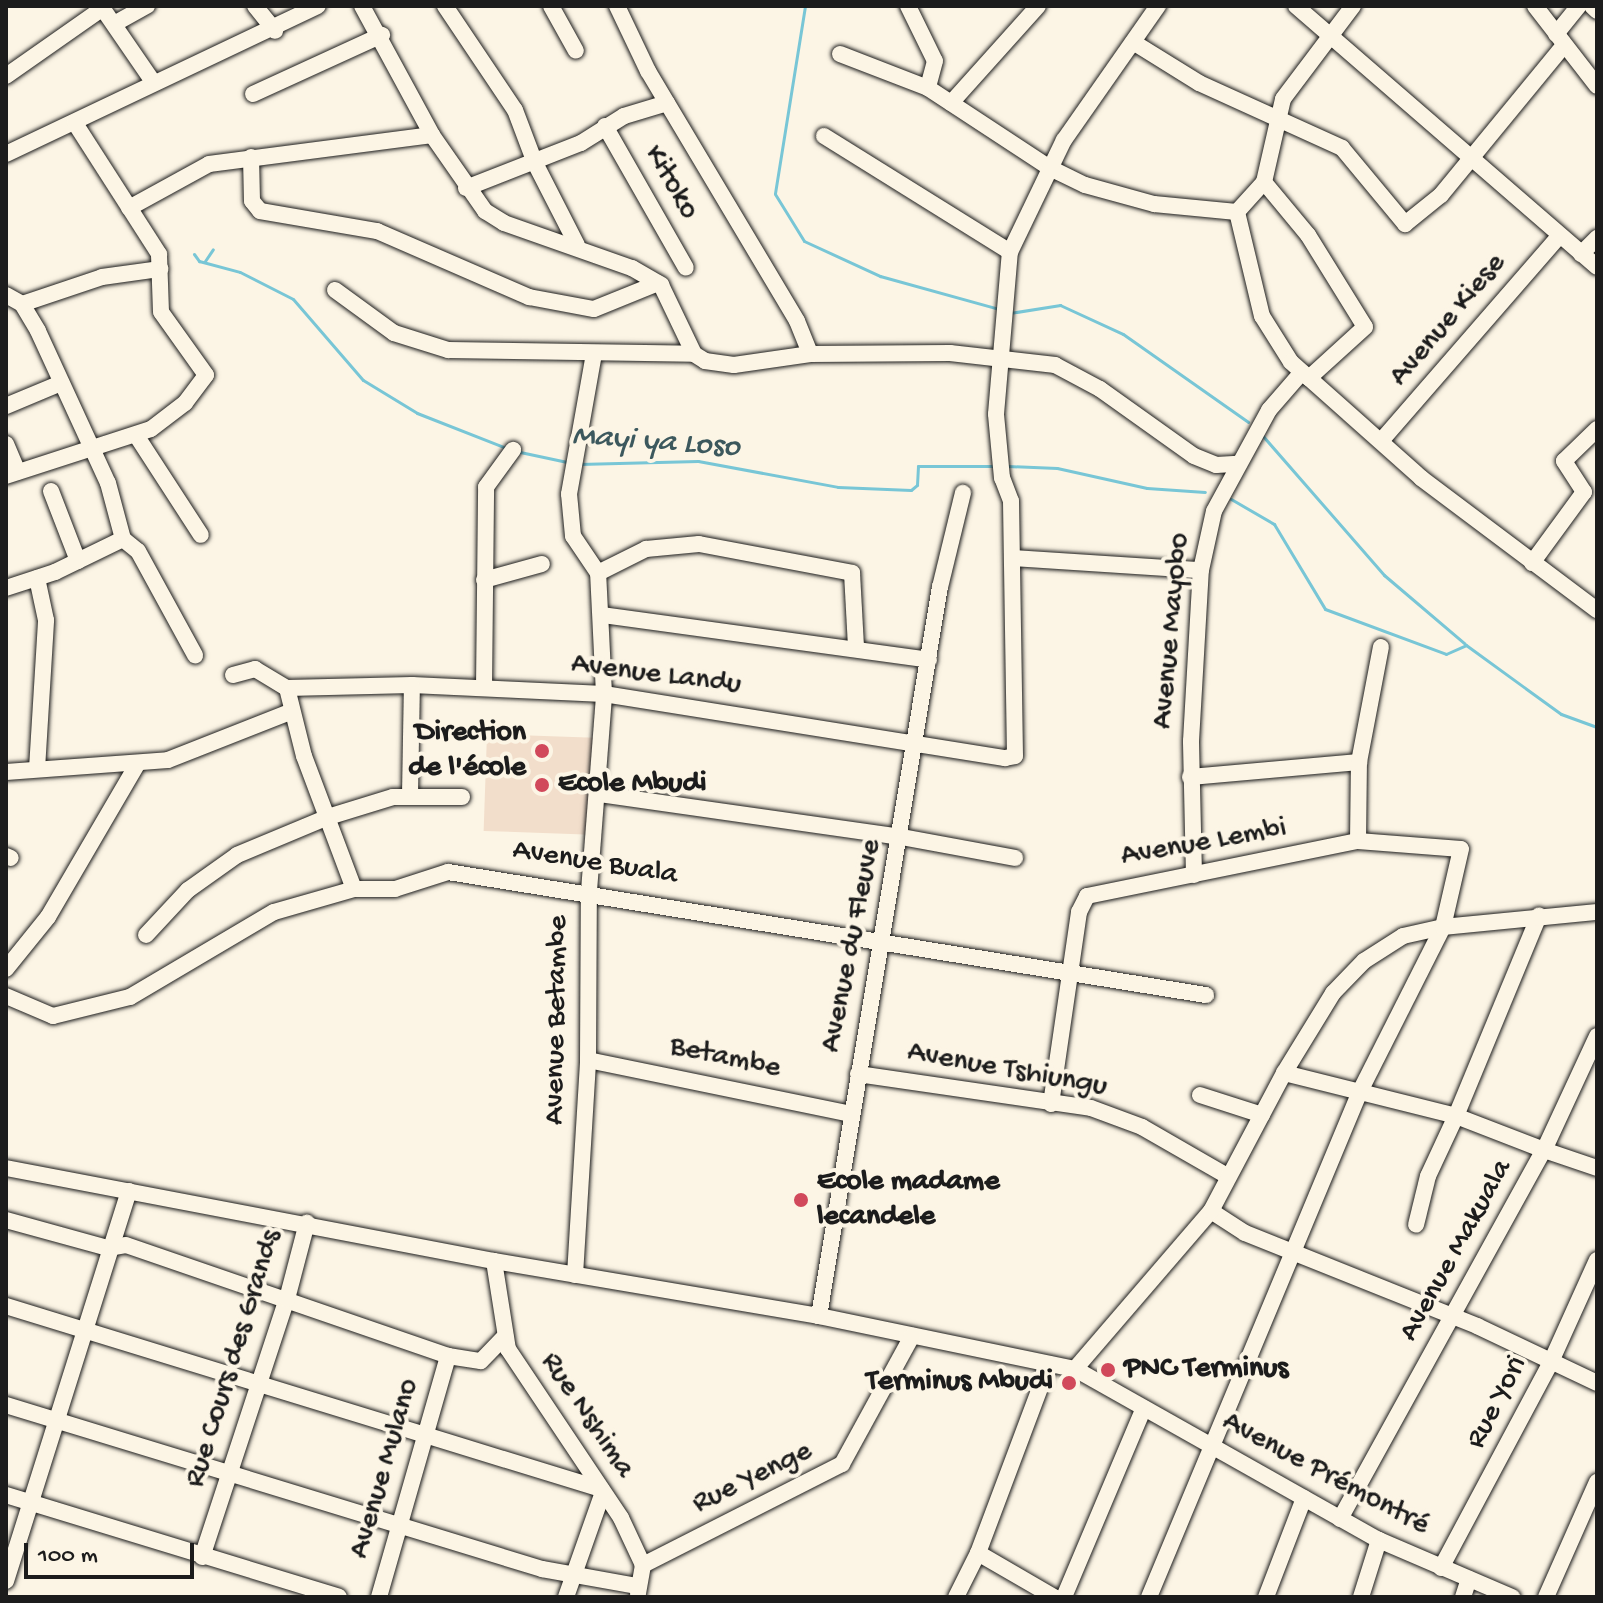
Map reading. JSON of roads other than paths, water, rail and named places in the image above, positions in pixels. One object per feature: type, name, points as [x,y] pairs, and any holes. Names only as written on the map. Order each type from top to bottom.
[{"type":"street","points":[[114,24],[147,6]]},
{"type":"street","points":[[255,6],[275,31]]},
{"type":"street","points":[[6,154],[154,83],[275,31],[318,6]]},
{"type":"street","points":[[362,6],[382,35],[432,135],[466,188],[493,218],[577,245],[658,283],[694,354],[705,361],[734,365],[810,354],[950,353],[1055,365],[1112,396],[1194,456],[1216,465],[1238,464]]},
{"type":"street","points":[[445,6],[515,110],[535,163],[577,245]]},
{"type":"street","points":[[551,6],[576,51]]},
{"type":"street","points":[[617,6],[667,103],[797,321],[810,354]]},
{"type":"street","points":[[908,6],[935,61],[928,88]]},
{"type":"street","points":[[951,103],[1038,6]]},
{"type":"street","points":[[1158,6],[1050,168],[1010,252],[998,359],[1000,460],[1002,478],[1011,501],[1013,558],[1201,570]]},
{"type":"street","points":[[1296,6],[1597,267]]},
{"type":"street","points":[[1237,212],[1264,182],[1276,117],[1283,99],[1353,6]]},
{"type":"street","points":[[1535,6],[1597,86]]},
{"type":"street","points":[[1133,42],[1199,83],[1350,153],[1399,223],[1423,214],[1560,39],[1579,6]]},
{"type":"street","points":[[1592,6],[1597,11]]},
{"type":"street","points":[[6,76],[102,7],[154,83]]},
{"type":"street","points":[[253,94],[382,35]]},
{"type":"street","points":[[840,54],[928,88],[1050,168],[1116,196],[1237,212]]},
{"type":"street","points":[[466,188],[535,163],[605,126],[667,103]]},
{"type":"street","points":[[6,444],[12,474],[88,447],[136,435],[185,403],[206,375],[161,312],[159,254],[75,123]]},
{"type":"street","name":"Kitoko","points":[[605,126],[686,268]]},
{"type":"street","points":[[129,208],[209,164],[432,135]]},
{"type":"street","points":[[824,136],[1010,252]]},
{"type":"street","points":[[251,157],[256,210],[377,231],[529,297],[594,309],[658,283]]},
{"type":"street","name":"Avenue Mayobo","points":[[1194,875],[1190,777],[1201,570],[1214,511],[1269,410],[1365,327],[1308,235],[1264,182]]},
{"type":"street","points":[[1237,212],[1262,316],[1280,349],[1381,441],[1532,563],[1597,610]]},
{"type":"street","name":"Avenue Kiese","points":[[1381,441],[1559,236]]},
{"type":"street","points":[[1581,254],[1597,238]]},
{"type":"street","points":[[22,304],[102,277],[160,269]]},
{"type":"street","points":[[335,290],[394,333],[448,350],[694,354]]},
{"type":"street","points":[[6,295],[22,304],[88,447],[108,483],[123,539],[138,551],[195,655]]},
{"type":"street","name":"Avenue Betambe","points":[[575,1275],[588,1060],[589,891],[599,794],[604,694],[598,573],[573,536],[569,494],[594,354]]},
{"type":"street","points":[[6,406],[61,383]]},
{"type":"street","points":[[1532,563],[1584,492],[1564,461],[1597,429]]},
{"type":"street","points":[[136,435],[201,535]]},
{"type":"street","points":[[484,688],[486,487],[513,450]]},
{"type":"street","points":[[51,491],[78,561]]},
{"type":"street","name":"Avenue du Fleuve","points":[[819,1316],[879,941],[902,837],[940,587],[963,493]]},
{"type":"street","points":[[6,588],[78,561],[123,539]]},
{"type":"street","points":[[598,573],[646,549],[699,544],[852,573],[856,648]]},
{"type":"street","name":"Avenue Landu","points":[[287,688],[412,685],[604,694],[1015,756],[1013,558]]},
{"type":"street","points":[[484,580],[542,564]]},
{"type":"street","points":[[37,578],[46,620],[37,769]]},
{"type":"street","name":"Avenue Landu","points":[[602,615],[929,660]]},
{"type":"street","points":[[1358,841],[1359,762],[1381,647]]},
{"type":"street","points":[[233,675],[255,669],[287,688],[290,712],[354,889]]},
{"type":"street","points":[[410,795],[412,685]]},
{"type":"street","points":[[6,772],[138,763],[194,754],[290,712]]},
{"type":"street","points":[[1190,777],[1359,762]]},
{"type":"street","points":[[6,969],[48,917],[138,763]]},
{"type":"street","points":[[599,794],[902,837],[1015,858]]},
{"type":"street","points":[[146,935],[211,870],[328,817],[410,795],[462,797]]},
{"type":"street","name":"Avenue Lembi","points":[[1051,1104],[1081,902],[1087,896],[1358,841],[1461,849],[1453,902],[1443,927]]},
{"type":"street","name":"Avenue Buala","points":[[6,996],[53,1016],[130,997],[249,924],[301,902],[354,889],[379,893],[448,872],[589,891],[1206,995]]},
{"type":"street","points":[[1075,1369],[1211,1211],[1284,1073],[1348,976],[1403,936],[1443,927],[1597,912]]},
{"type":"street","points":[[1284,1073],[1361,1089],[1456,1116],[1539,916]]},
{"type":"street","points":[[1149,1597],[1209,1444],[1361,1089],[1443,927]]},
{"type":"street","points":[[1597,1036],[1544,1150],[1597,1168]]},
{"type":"street","name":"Betambe","points":[[588,1060],[850,1114]]},
{"type":"street","name":"Avenue Tshiungu","points":[[858,1074],[1091,1108],[1142,1127],[1229,1177]]},
{"type":"street","points":[[1200,1095],[1262,1115]]},
{"type":"street","name":"Avenue Makuala","points":[[1340,1519],[1544,1150],[1456,1116],[1428,1176],[1416,1225]]},
{"type":"street","name":"Avenue Prémontré","points":[[6,1168],[494,1261],[819,1316],[1075,1369],[1379,1540],[1512,1597]]},
{"type":"street","points":[[6,1581],[82,1330],[129,1191]]},
{"type":"street","points":[[1211,1211],[1291,1252],[1454,1317],[1550,1364],[1597,1383]]},
{"type":"street","points":[[6,1220],[108,1248],[126,1245],[448,1356],[481,1361],[505,1336]]},
{"type":"street","name":"Rue Cours des Grands","points":[[202,1557],[255,1385],[287,1299],[307,1223]]},
{"type":"street","name":"Rue Yori","points":[[1441,1568],[1550,1364],[1597,1260]]},
{"type":"street","name":"Rue Nshima","points":[[494,1261],[505,1336],[517,1367],[602,1490],[643,1565]]},
{"type":"street","points":[[6,1306],[421,1438],[602,1490],[566,1597]]},
{"type":"street","name":"Rue Yenge","points":[[643,1565],[842,1464],[912,1336]]},
{"type":"street","name":"Avenue Mulano","points":[[379,1597],[400,1527],[421,1438],[448,1356]]},
{"type":"street","points":[[956,1597],[978,1553],[1049,1364]]},
{"type":"street","points":[[6,1405],[229,1476],[571,1576],[638,1592],[643,1565]]},
{"type":"street","points":[[1064,1597],[1144,1408]]},
{"type":"street","points":[[1546,1597],[1597,1482]]},
{"type":"street","points":[[6,1495],[339,1597]]},
{"type":"street","points":[[1266,1597],[1304,1498]]},
{"type":"street","points":[[1361,1597],[1379,1540]]},
{"type":"street","points":[[978,1553],[1054,1597]]},
{"type":"street","points":[[1463,1597],[1469,1579]]},
{"type":"waterway","points":[[805,6],[775,194],[804,241],[880,276],[999,309]]},
{"type":"waterway","points":[[205,261],[213,249]]},
{"type":"waterway","name":"Mayi ya Loso","points":[[194,254],[199,261],[240,272],[293,299],[363,380],[417,413],[509,449]]},
{"type":"waterway","points":[[1010,313],[1060,305],[1123,334],[1248,422]]},
{"type":"waterway","points":[[1262,435],[1384,575],[1465,644]]},
{"type":"waterway","name":"Mayi ya Loso","points":[[520,452],[567,462]]},
{"type":"waterway","name":"Mayi ya Loso","points":[[579,464],[698,461],[838,487],[911,490],[917,485],[918,466],[996,466]]},
{"type":"waterway","name":"Mayi ya Loso","points":[[1008,466],[1057,468],[1147,488],[1205,492]]},
{"type":"waterway","name":"Mayi ya Loso","points":[[1231,499],[1274,524],[1325,609],[1446,654],[1466,645],[1561,714],[1597,727]]},
{"type":"place","name":"Direction de l'école","points":[[542,751]]},
{"type":"place","name":"Ecole Mbudi","points":[[542,785]]},
{"type":"place","name":"Ecole madame lecandele","points":[[801,1200]]},
{"type":"place","name":"PNC Terminus","points":[[1108,1370]]},
{"type":"place","name":"Terminus Mbudi","points":[[1069,1383]]}]
